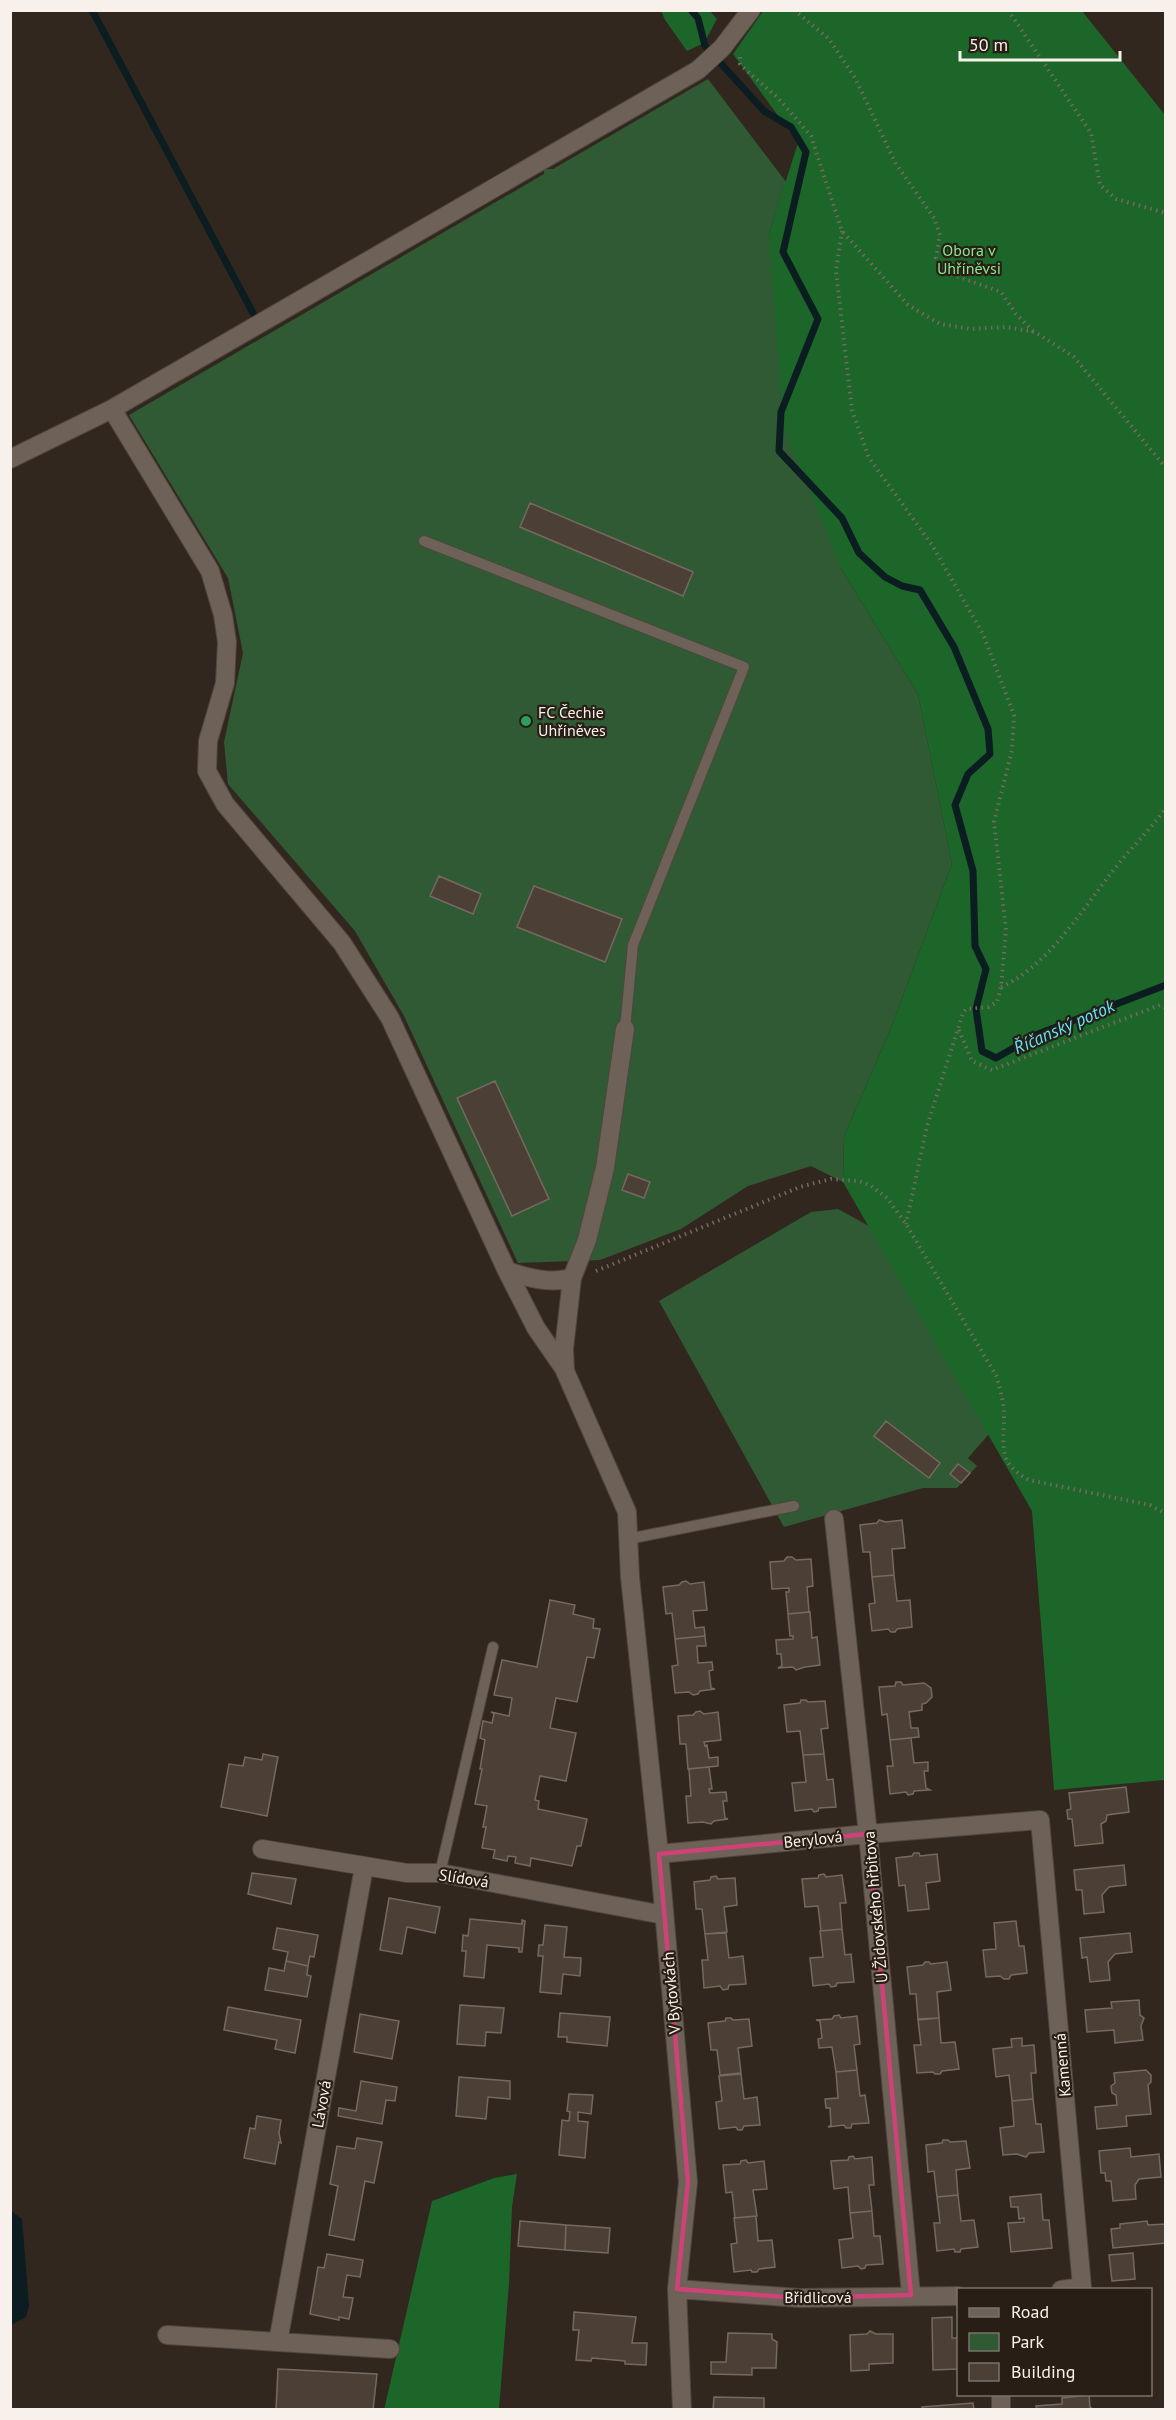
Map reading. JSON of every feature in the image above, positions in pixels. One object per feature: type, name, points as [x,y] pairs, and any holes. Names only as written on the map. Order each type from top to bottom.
[{"type":"street","points":[[10,459],[112,409],[698,70],[722,48],[747,17]]},
{"type":"street","points":[[112,409],[210,572],[223,615],[227,642],[225,683],[208,741],[207,771],[225,804],[342,943],[390,1018],[507,1271],[536,1328],[565,1371]]},
{"type":"street","points":[[565,1371],[564,1349],[572,1278],[587,1240],[606,1168],[625,1029]]},
{"type":"street","points":[[507,1271],[532,1279],[572,1278]]},
{"type":"street","name":"V Bytovkách","points":[[565,1371],[627,1512],[630,1577],[688,2182],[677,2289],[682,2409]]},
{"type":"street","name":"U Židovského hřbitova","points":[[834,1519],[868,1834],[911,2295]]},
{"type":"street","name":"Berylová","points":[[658,1854],[868,1834],[1040,1821]]},
{"type":"street","name":"Kamenná","points":[[1040,1821],[1082,2287],[1072,2288]]},
{"type":"street","name":"Slídová","points":[[262,1849],[407,1873],[440,1873],[664,1914]]},
{"type":"street","name":"Lávová","points":[[278,2342],[364,1867]]},
{"type":"street","name":"Břidlicová","points":[[677,2289],[799,2298],[957,2296]]},
{"type":"street","points":[[167,2335],[390,2349]]},
{"type":"lane","points":[[424,541],[744,667],[633,945],[625,1029]]},
{"type":"lane","points":[[628,1539],[794,1506]]},
{"type":"lane","points":[[440,1873],[493,1647]]},
{"type":"path","points":[[794,10],[830,39],[855,78],[896,164],[934,218],[940,235],[936,258],[948,273],[1000,292],[1016,314],[1035,332],[1074,357],[1166,468]]},
{"type":"path","points":[[1008,10],[1091,133],[1100,185],[1116,199],[1166,213]]},
{"type":"path","points":[[747,17],[751,32],[740,56],[740,64],[778,99],[811,136],[842,231],[908,305],[940,324],[971,329],[1006,327],[1035,332]]},
{"type":"path","points":[[842,231],[836,271],[852,410],[869,458],[932,545],[983,634],[1014,715],[1012,750],[994,822],[1006,930],[1001,987],[997,1002],[988,1007],[966,1009],[963,1013],[927,1126],[906,1224]]},
{"type":"path","points":[[1001,987],[1020,979],[1080,917],[1113,871],[1148,833],[1166,808]]},
{"type":"path","points":[[958,1029],[972,1061],[992,1070],[1160,1005],[1166,1008]]},
{"type":"path","points":[[572,1278],[608,1268],[800,1187],[831,1179],[858,1181],[870,1185],[887,1198],[906,1224],[997,1377],[1003,1399],[1002,1443],[1005,1457],[1015,1472],[1029,1480],[1150,1505],[1166,1514]]},
{"type":"highlighted area","points":[[868,1834],[911,2295],[799,2298],[677,2289],[688,2182],[659,1854]]},
{"type":"green space","name":"Obora v Uhříněvsi","points":[[764,10],[1082,11],[1165,115],[1165,1780],[1054,1790],[1032,1511],[843,1182],[844,1136],[891,1028],[952,864],[918,694],[842,570],[783,425],[769,233],[798,143],[733,54]]},
{"type":"green space","points":[[661,11],[710,11],[717,19],[704,43],[687,51]]},
{"type":"green space","points":[[708,79],[786,182],[769,233],[842,570],[918,694],[952,864],[891,1028],[844,1136],[843,1182],[811,1166],[748,1186],[681,1229],[600,1260],[518,1263],[404,1016],[355,931],[228,784],[224,742],[243,653],[228,578],[129,415],[544,174],[544,169],[553,169]]},
{"type":"green space","points":[[838,1209],[869,1226],[989,1434],[968,1458],[977,1466],[957,1488],[923,1488],[784,1527],[659,1301],[811,1212]]},
{"type":"green space","points":[[517,2174],[512,2207],[509,2283],[499,2409],[384,2410],[432,2201],[494,2178]]},
{"type":"shaded area","points":[[10,2210],[22,2219],[29,2306],[26,2317],[11,2325]]},
{"type":"building","points":[[530,503],[693,572],[683,596],[520,527]]},
{"type":"building","points":[[439,876],[481,894],[473,914],[430,896]]},
{"type":"building","points":[[534,886],[622,919],[605,962],[517,927]]},
{"type":"building","points":[[495,1081],[549,1199],[512,1216],[457,1098]]},
{"type":"building","points":[[628,1174],[650,1182],[644,1198],[622,1190]]},
{"type":"building","points":[[886,1421],[940,1463],[929,1478],[874,1436]]},
{"type":"building","points":[[958,1464],[970,1473],[961,1483],[950,1474]]},
{"type":"building","points":[[879,1520],[886,1522],[902,1520],[905,1548],[892,1549],[894,1575],[872,1577],[870,1552],[863,1552],[860,1525],[877,1523]]},
{"type":"building","points":[[787,1557],[796,1560],[811,1559],[813,1586],[807,1587],[809,1612],[788,1614],[786,1592],[789,1592],[789,1588],[772,1589],[770,1562],[784,1561]]},
{"type":"building","points":[[894,1575],[897,1601],[910,1600],[912,1627],[897,1629],[895,1632],[888,1629],[872,1631],[869,1604],[875,1603],[872,1577]]},
{"type":"building","points":[[686,1581],[690,1584],[704,1582],[707,1610],[693,1611],[695,1628],[704,1627],[705,1636],[675,1639],[672,1613],[666,1614],[663,1587],[679,1585]]},
{"type":"building","points":[[550,1600],[575,1605],[573,1614],[594,1619],[593,1628],[600,1629],[594,1658],[587,1657],[577,1702],[556,1698],[550,1728],[576,1733],[566,1781],[540,1776],[535,1800],[539,1801],[538,1809],[587,1819],[581,1846],[577,1846],[572,1866],[531,1858],[530,1866],[515,1863],[516,1857],[508,1856],[507,1861],[493,1858],[495,1850],[482,1848],[487,1806],[475,1804],[485,1740],[480,1738],[483,1721],[492,1723],[494,1714],[491,1712],[509,1716],[512,1698],[494,1695],[502,1660],[537,1667]]},
{"type":"building","points":[[810,1612],[812,1638],[817,1637],[820,1665],[796,1670],[793,1667],[778,1668],[782,1666],[781,1654],[777,1654],[776,1640],[793,1639],[793,1636],[790,1636],[788,1614]]},
{"type":"building","points":[[705,1636],[706,1646],[697,1646],[698,1663],[712,1662],[713,1670],[709,1671],[711,1688],[715,1689],[700,1691],[693,1695],[689,1692],[675,1693],[672,1666],[678,1665],[675,1639]]},
{"type":"building","points":[[896,1682],[901,1682],[903,1685],[924,1683],[931,1688],[932,1697],[922,1704],[922,1710],[909,1712],[911,1728],[918,1728],[919,1737],[890,1740],[887,1714],[882,1715],[879,1687],[895,1686]]},
{"type":"building","points":[[801,1700],[825,1701],[828,1728],[821,1729],[824,1754],[803,1755],[800,1731],[787,1732],[784,1705],[800,1703]]},
{"type":"building","points":[[700,1711],[704,1714],[718,1712],[721,1740],[704,1742],[705,1746],[707,1745],[709,1758],[718,1757],[718,1766],[688,1769],[686,1744],[680,1744],[678,1716],[693,1715]]},
{"type":"building","points":[[911,1738],[914,1763],[928,1762],[928,1771],[924,1771],[926,1788],[930,1790],[914,1791],[913,1794],[908,1795],[906,1792],[890,1794],[887,1766],[893,1766],[890,1740]]},
{"type":"building","points":[[263,1754],[278,1757],[267,1816],[221,1807],[229,1764],[243,1766],[245,1757],[262,1760]]},
{"type":"building","points":[[824,1754],[827,1780],[833,1779],[836,1807],[819,1808],[814,1812],[812,1809],[795,1811],[792,1783],[806,1782],[803,1755]]},
{"type":"building","points":[[709,1767],[712,1789],[709,1789],[710,1793],[726,1792],[727,1801],[723,1801],[725,1818],[728,1819],[714,1821],[711,1824],[688,1823],[686,1796],[691,1796],[689,1769]]},
{"type":"building","points":[[1126,1787],[1129,1812],[1107,1815],[1106,1821],[1101,1824],[1103,1843],[1075,1846],[1072,1819],[1068,1819],[1067,1810],[1071,1809],[1069,1793]]},
{"type":"building","points":[[914,1853],[919,1853],[920,1856],[937,1854],[940,1881],[926,1883],[929,1909],[908,1911],[905,1885],[899,1886],[896,1858],[912,1856]]},
{"type":"building","points":[[1124,1865],[1126,1885],[1109,1887],[1102,1895],[1104,1912],[1084,1914],[1082,1890],[1076,1890],[1074,1870]]},
{"type":"building","points":[[252,1873],[296,1879],[291,1904],[248,1894]]},
{"type":"building","points":[[824,1874],[826,1877],[842,1875],[846,1903],[840,1903],[842,1929],[821,1931],[818,1906],[805,1907],[802,1879],[818,1878],[819,1875]]},
{"type":"building","points":[[716,1876],[718,1879],[735,1878],[737,1905],[724,1907],[727,1932],[705,1934],[702,1909],[696,1909],[694,1882],[710,1880],[711,1877]]},
{"type":"building","points":[[389,1898],[440,1907],[435,1933],[407,1927],[402,1954],[380,1950]]},
{"type":"building","points":[[470,1919],[522,1924],[522,1920],[525,1921],[522,1952],[519,1952],[519,1948],[487,1945],[484,1978],[464,1976],[466,1951],[462,1951],[463,1935],[468,1936]]},
{"type":"building","points":[[1016,1921],[1019,1946],[1024,1946],[1027,1973],[1011,1975],[1009,1979],[1000,1976],[986,1977],[983,1950],[996,1949],[994,1923]]},
{"type":"building","points":[[545,1925],[567,1927],[564,1957],[581,1958],[580,1976],[563,1974],[561,1994],[540,1992],[543,1956],[538,1956],[539,1945],[543,1945]]},
{"type":"building","points":[[277,1928],[318,1935],[314,1957],[310,1956],[308,1966],[286,1961],[288,1952],[273,1949]]},
{"type":"building","points":[[842,1929],[845,1955],[851,1954],[854,1982],[837,1983],[836,1986],[831,1987],[829,1984],[813,1986],[810,1958],[823,1957],[820,1931]]},
{"type":"building","points":[[726,1933],[729,1958],[743,1956],[746,1984],[729,1985],[728,1989],[723,1990],[720,1986],[704,1988],[702,1960],[708,1960],[705,1934]]},
{"type":"building","points":[[1130,1933],[1132,1952],[1115,1954],[1108,1962],[1110,1980],[1090,1982],[1087,1957],[1082,1958],[1080,1938]]},
{"type":"building","points":[[286,1961],[308,1966],[307,1975],[311,1976],[307,1997],[265,1990],[269,1968],[284,1971]]},
{"type":"building","points":[[925,1962],[931,1964],[947,1962],[951,1990],[937,1992],[939,2018],[918,2019],[916,1994],[910,1994],[907,1967],[923,1965]]},
{"type":"building","points":[[1139,2000],[1140,2015],[1144,2018],[1141,2026],[1143,2040],[1115,2043],[1114,2030],[1087,2032],[1085,2010],[1112,2008],[1111,2002]]},
{"type":"building","points":[[460,2005],[504,2008],[501,2033],[486,2032],[485,2046],[457,2044]]},
{"type":"building","points":[[228,2007],[301,2020],[295,2053],[275,2049],[277,2040],[224,2030]]},
{"type":"building","points":[[560,2013],[610,2017],[607,2046],[567,2042],[567,2037],[558,2037]]},
{"type":"building","points":[[360,2014],[399,2021],[392,2059],[354,2052]]},
{"type":"building","points":[[839,2015],[841,2018],[857,2016],[860,2044],[854,2045],[857,2070],[836,2072],[832,2047],[819,2048],[818,2039],[822,2038],[820,2021],[816,2020],[832,2019]]},
{"type":"building","points":[[726,2018],[749,2019],[752,2046],[738,2048],[741,2073],[720,2075],[717,2050],[711,2050],[708,2023],[725,2021]]},
{"type":"building","points":[[939,2018],[941,2043],[955,2042],[959,2069],[942,2071],[940,2074],[917,2073],[914,2045],[921,2045],[918,2020]]},
{"type":"building","points":[[1022,2038],[1022,2046],[1034,2045],[1036,2073],[1031,2073],[1033,2099],[1012,2101],[1009,2075],[996,2077],[993,2049],[1012,2047],[1011,2039]]},
{"type":"building","points":[[857,2070],[860,2096],[865,2095],[869,2123],[852,2124],[851,2128],[846,2128],[844,2125],[828,2127],[831,2125],[830,2108],[826,2108],[825,2099],[838,2098],[836,2072]]},
{"type":"building","points":[[1146,2070],[1151,2075],[1151,2082],[1148,2085],[1151,2114],[1126,2116],[1127,2126],[1097,2129],[1095,2107],[1117,2105],[1116,2095],[1112,2093],[1111,2086],[1115,2083],[1114,2073]]},
{"type":"building","points":[[741,2074],[744,2099],[757,2097],[760,2125],[744,2126],[742,2130],[736,2127],[719,2129],[716,2102],[722,2101],[719,2076]]},
{"type":"building","points":[[459,2077],[510,2081],[510,2099],[488,2097],[486,2119],[456,2116]]},
{"type":"building","points":[[361,2081],[397,2087],[395,2101],[386,2100],[382,2124],[338,2116],[339,2108],[356,2111]]},
{"type":"building","points":[[569,2094],[593,2095],[591,2114],[578,2112],[578,2121],[588,2122],[585,2158],[559,2155],[562,2120],[569,2121],[570,2112],[567,2111]]},
{"type":"building","points":[[1033,2099],[1036,2124],[1041,2124],[1044,2152],[1029,2153],[1026,2157],[1017,2154],[1003,2155],[1000,2128],[1014,2126],[1012,2101]]},
{"type":"building","points":[[257,2116],[281,2120],[279,2133],[281,2143],[279,2142],[275,2164],[244,2158],[250,2128],[255,2129]]},
{"type":"building","points":[[357,2138],[382,2142],[374,2183],[365,2181],[354,2240],[329,2235],[338,2186],[330,2184],[337,2146],[355,2149]]},
{"type":"building","points":[[943,2140],[966,2141],[970,2168],[956,2170],[958,2195],[937,2197],[934,2171],[928,2172],[926,2145],[942,2143]]},
{"type":"building","points":[[1130,2148],[1131,2157],[1159,2154],[1161,2177],[1139,2179],[1135,2185],[1136,2199],[1113,2201],[1111,2181],[1106,2181],[1105,2173],[1101,2173],[1099,2151]]},
{"type":"building","points":[[853,2156],[855,2159],[872,2157],[874,2185],[869,2185],[872,2211],[850,2213],[848,2187],[834,2189],[831,2161],[848,2160]]},
{"type":"building","points":[[746,2160],[748,2163],[764,2161],[767,2189],[753,2190],[757,2216],[735,2218],[732,2192],[726,2193],[723,2165],[740,2164],[741,2161]]},
{"type":"building","points":[[1041,2194],[1043,2220],[1049,2220],[1052,2248],[1011,2252],[1008,2223],[1024,2222],[1024,2218],[1019,2219],[1018,2207],[1011,2207],[1010,2197]]},
{"type":"building","points":[[958,2195],[961,2221],[974,2220],[978,2247],[961,2249],[960,2252],[955,2252],[954,2249],[937,2251],[934,2223],[940,2223],[937,2197]]},
{"type":"building","points":[[872,2211],[874,2236],[880,2236],[883,2264],[866,2265],[861,2269],[858,2266],[842,2268],[839,2240],[853,2238],[850,2213]]},
{"type":"building","points":[[756,2216],[758,2241],[772,2240],[775,2267],[759,2269],[757,2272],[751,2270],[734,2272],[731,2244],[737,2243],[734,2218]]},
{"type":"building","points":[[520,2221],[566,2225],[565,2250],[518,2246]]},
{"type":"building","points":[[1147,2221],[1148,2225],[1166,2224],[1166,2243],[1113,2248],[1111,2229],[1120,2228],[1120,2224]]},
{"type":"building","points":[[566,2225],[610,2228],[608,2253],[565,2250]]},
{"type":"building","points":[[1133,2253],[1135,2279],[1112,2281],[1109,2255]]},
{"type":"building","points":[[327,2254],[363,2260],[360,2277],[347,2275],[343,2297],[353,2298],[349,2319],[339,2317],[339,2320],[310,2314],[318,2267],[324,2268]]},
{"type":"building","points":[[574,2312],[636,2317],[632,2343],[647,2343],[646,2365],[592,2358],[591,2361],[576,2360],[579,2330],[573,2330]]},
{"type":"building","points":[[952,2317],[952,2338],[957,2338],[957,2369],[933,2370],[932,2318]]},
{"type":"building","points":[[870,2331],[876,2334],[893,2334],[893,2363],[869,2364],[869,2370],[851,2371],[850,2335],[867,2334]]},
{"type":"building","points":[[728,2333],[772,2334],[772,2339],[777,2342],[776,2368],[752,2368],[752,2375],[711,2374],[711,2362],[726,2362]]},
{"type":"building","points":[[278,2369],[377,2374],[373,2410],[276,2409]]},
{"type":"building","points":[[1089,2396],[1090,2407],[1094,2410],[1037,2410],[1036,2406],[1062,2404],[1062,2398]]},
{"type":"building","points":[[714,2397],[764,2398],[764,2410],[713,2410]]},
{"type":"building","points":[[973,2403],[974,2410],[922,2410],[922,2407]]},
{"type":"waterway","points":[[92,10],[253,313]]},
{"type":"waterway","name":"Říčanský potok","points":[[691,10],[698,18],[705,46],[764,111],[791,127],[806,152],[783,252],[818,319],[781,412],[779,451],[842,518],[859,553],[885,577],[902,586],[920,590],[954,647],[988,729],[990,754],[968,774],[955,805],[973,871],[975,946],[986,969],[976,1009],[982,1051],[996,1058],[1038,1034],[1166,985]]},
{"type":"place","name":"FC Čechie Uhříněves","points":[[526,721]]}]
